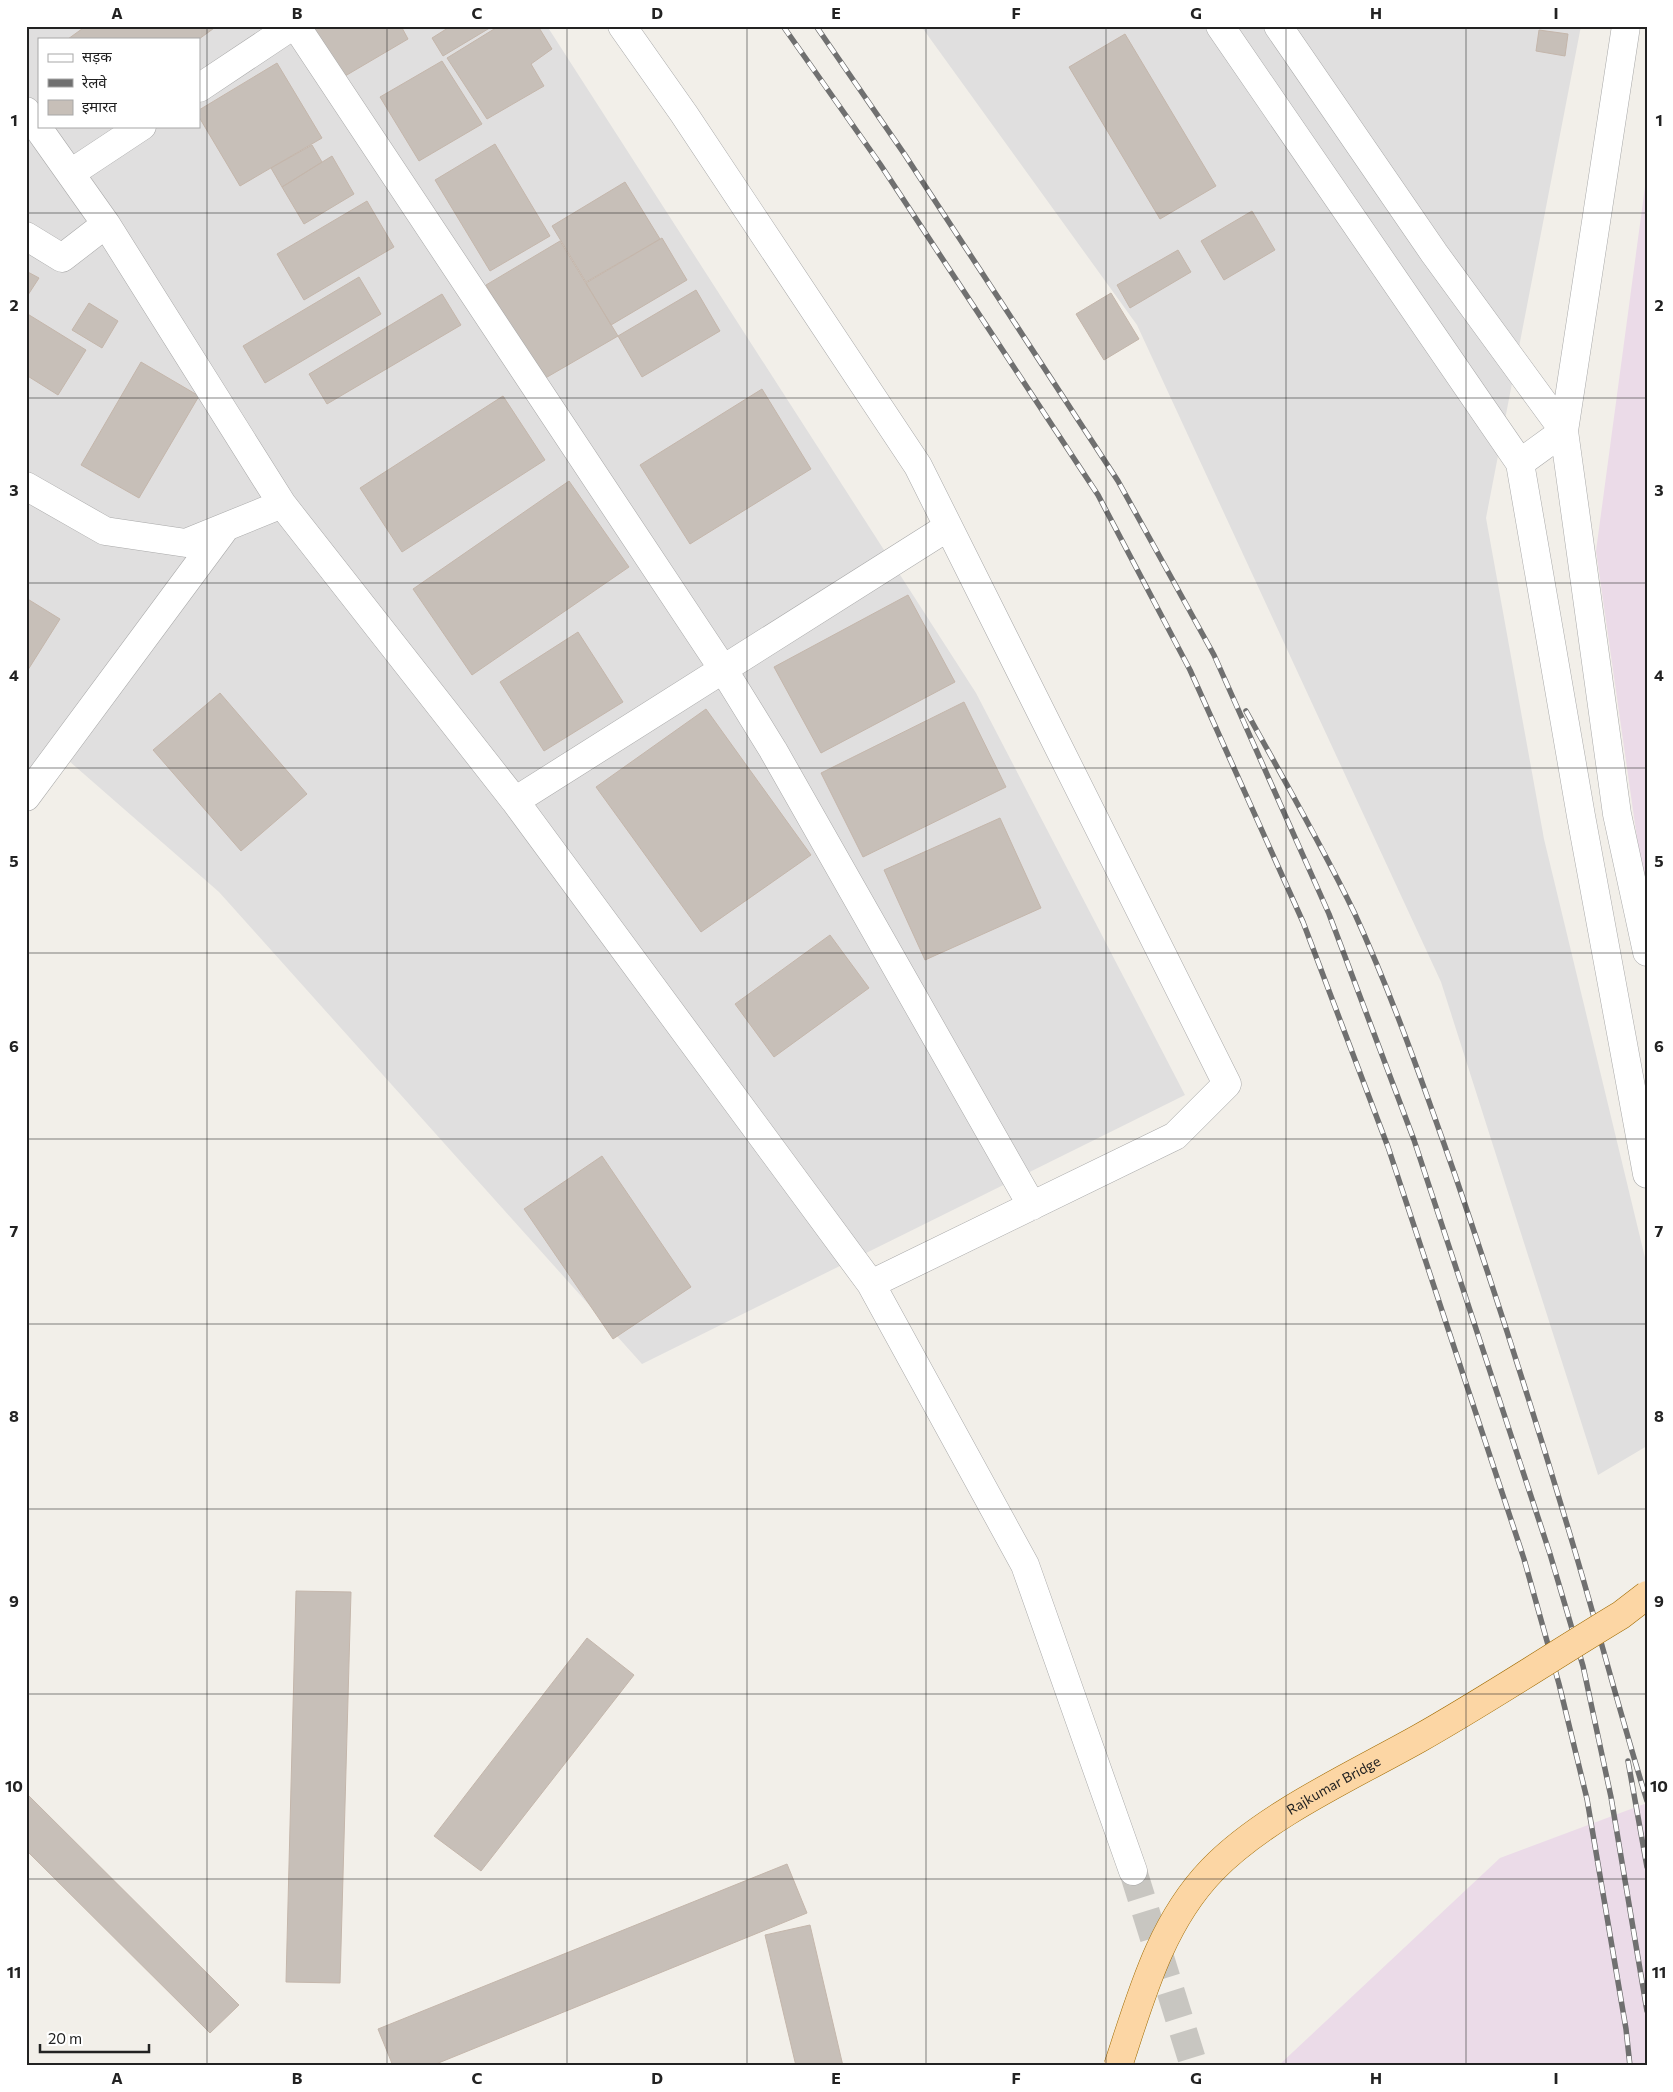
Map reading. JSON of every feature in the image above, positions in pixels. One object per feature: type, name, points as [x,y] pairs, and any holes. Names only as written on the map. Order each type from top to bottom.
[{"type":"main road","name":"Rajkumar Bridge","points":[[1118,2066],[1152,1963],[1181,1910],[1211,1871],[1248,1838],[1282,1815],[1448,1721],[1621,1615],[1647,1595]]},
{"type":"street","points":[[200,87],[292,26]]},
{"type":"street","points":[[296,26],[723,669],[773,750],[1032,1206]]},
{"type":"street","points":[[622,26],[684,114],[918,466],[1227,1084],[1175,1136],[872,1284]]},
{"type":"street","points":[[1220,26],[1520,463],[1579,806],[1647,1174]]},
{"type":"street","points":[[1278,26],[1434,253],[1564,431]]},
{"type":"street","points":[[1626,26],[1564,431],[1617,814],[1647,952]]},
{"type":"street","points":[[26,110],[38,127]]},
{"type":"street","points":[[39,128],[106,224],[282,504],[515,800],[872,1284],[1025,1564],[1133,1871]]},
{"type":"street","points":[[71,173],[139,128]]},
{"type":"street","points":[[26,236],[62,258],[106,224]]},
{"type":"street","points":[[1520,463],[1564,431]]},
{"type":"street","points":[[26,486],[106,531],[186,543],[282,504]]},
{"type":"street","points":[[26,797],[226,527]]},
{"type":"street","points":[[515,800],[948,527]]},
{"type":"shaded area","points":[[26,26],[547,26],[976,693],[1185,1095],[642,1364],[219,892],[53,747],[26,820]]},
{"type":"shaded area","points":[[921,26],[1581,26],[1486,518],[1544,839],[1647,1266],[1647,1446],[1598,1475],[1441,982],[1137,325]]},
{"type":"shaded area","points":[[1647,172],[1647,908],[1596,551]]},
{"type":"shaded area","points":[[1647,1803],[1647,2066],[1278,2066],[1500,1858]]},
{"type":"building","points":[[86,26],[217,26],[200,38],[69,38]]},
{"type":"building","points":[[309,26],[401,26],[408,39],[340,79]]},
{"type":"building","points":[[451,26],[493,26],[443,56],[432,38]]},
{"type":"building","points":[[499,26],[538,26],[552,49],[531,64],[544,86],[487,119],[447,58]]},
{"type":"building","points":[[1539,30],[1568,34],[1565,56],[1536,51]]},
{"type":"building","points":[[1125,34],[1216,186],[1160,219],[1069,67]]},
{"type":"building","points":[[442,61],[482,124],[419,161],[380,97]]},
{"type":"building","points":[[277,63],[322,138],[240,186],[200,119],[200,109]]},
{"type":"building","points":[[495,144],[550,236],[490,271],[435,180]]},
{"type":"building","points":[[312,145],[322,162],[282,187],[271,168]]},
{"type":"building","points":[[332,156],[354,194],[304,224],[282,187]]},
{"type":"building","points":[[625,182],[660,239],[586,282],[552,226]]},
{"type":"building","points":[[367,201],[394,247],[304,300],[277,254]]},
{"type":"building","points":[[1252,211],[1275,250],[1224,280],[1201,241]]},
{"type":"building","points":[[662,238],[687,280],[611,325],[586,283]]},
{"type":"building","points":[[560,241],[618,336],[542,380],[486,285]]},
{"type":"building","points":[[1178,250],[1191,272],[1130,308],[1117,285]]},
{"type":"building","points":[[26,271],[39,278],[26,298]]},
{"type":"building","points":[[359,277],[381,314],[265,383],[243,346]]},
{"type":"building","points":[[696,290],[720,331],[642,377],[618,336]]},
{"type":"building","points":[[1111,293],[1139,339],[1104,360],[1076,314]]},
{"type":"building","points":[[442,294],[461,325],[327,404],[309,374]]},
{"type":"building","points":[[89,303],[118,321],[102,348],[72,330]]},
{"type":"building","points":[[26,313],[86,350],[58,395],[26,375]]},
{"type":"building","points":[[141,362],[199,396],[139,498],[81,465]]},
{"type":"building","points":[[762,389],[811,469],[690,544],[640,465]]},
{"type":"building","points":[[503,396],[545,460],[402,552],[360,488]]},
{"type":"building","points":[[569,481],[629,567],[472,675],[413,589]]},
{"type":"building","points":[[908,595],[955,682],[821,753],[774,667]]},
{"type":"building","points":[[26,598],[60,619],[26,673]]},
{"type":"building","points":[[578,632],[623,702],[544,751],[500,682]]},
{"type":"building","points":[[220,693],[307,794],[241,851],[153,750]]},
{"type":"building","points":[[964,702],[1006,787],[863,857],[821,773]]},
{"type":"building","points":[[706,709],[811,855],[701,932],[596,787]]},
{"type":"building","points":[[1000,818],[1041,908],[925,960],[884,870]]},
{"type":"building","points":[[830,935],[869,988],[774,1057],[735,1004]]},
{"type":"building","points":[[602,1156],[691,1287],[613,1339],[524,1209]]},
{"type":"building","points":[[296,1591],[351,1592],[340,1983],[286,1982]]},
{"type":"building","points":[[587,1638],[634,1675],[481,1871],[434,1836]]},
{"type":"building","points":[[26,1793],[239,2005],[210,2033],[26,1850]]},
{"type":"building","points":[[787,1864],[807,1913],[431,2066],[393,2066],[378,2029]]},
{"type":"building","points":[[810,1925],[843,2066],[796,2066],[765,1935]]},
{"type":"tunnel","points":[[1133,1871],[1194,2066]]},
{"type":"railway","points":[[783,26],[880,164],[1098,495],[1190,670],[1303,922],[1388,1147],[1524,1559],[1559,1684],[1587,1799],[1626,2029],[1630,2066]]},
{"type":"railway","points":[[816,26],[905,155],[1118,481],[1214,655],[1329,914],[1414,1140],[1550,1554],[1583,1666],[1611,1797],[1647,2011]]},
{"type":"railway","points":[[1246,711],[1315,836],[1354,912],[1395,1009],[1420,1076],[1471,1221],[1531,1407],[1647,1801]]},
{"type":"railway","points":[[1628,1761],[1647,1867]]}]
